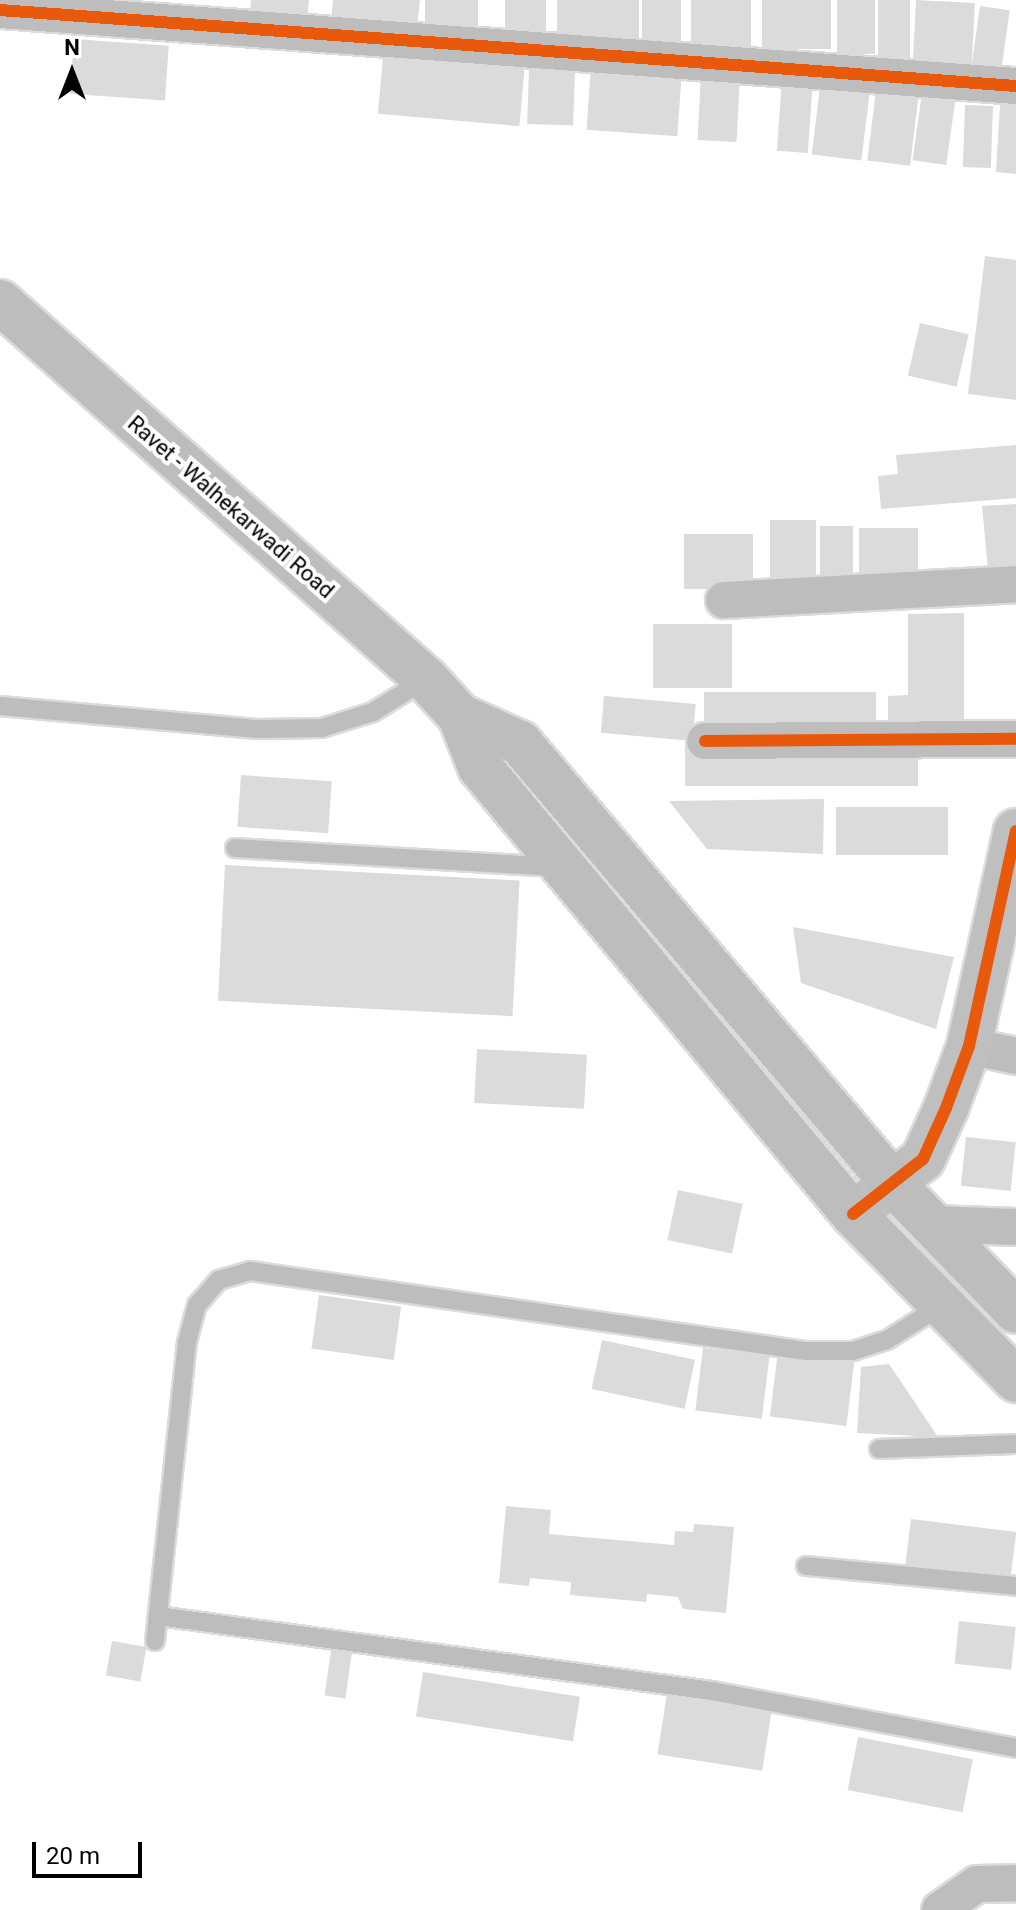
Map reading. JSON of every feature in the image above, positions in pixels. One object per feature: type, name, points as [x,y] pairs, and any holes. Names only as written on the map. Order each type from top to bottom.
[{"type":"main road","name":"Ravet - Walhekarwadi Road","points":[[0,302],[426,679],[460,716]]},
{"type":"main road","points":[[460,716],[480,767],[853,1214],[939,1307],[1016,1380]]},
{"type":"main road","points":[[460,716],[520,743],[895,1186],[1016,1311]]},
{"type":"main road","points":[[658,979],[697,951]]},
{"type":"street","points":[[0,10],[1016,86]]},
{"type":"street","points":[[724,600],[1016,584]]},
{"type":"street","points":[[705,741],[1016,739]]},
{"type":"street","points":[[853,1214],[895,1186],[923,1159],[969,1046],[1016,831]]},
{"type":"street","points":[[969,1046],[1016,1056]]},
{"type":"street","points":[[934,1224],[1016,1227]]},
{"type":"street","points":[[940,1910],[977,1884],[1016,1883]]},
{"type":"lane","points":[[0,706],[257,729],[322,728],[373,712],[426,679]]},
{"type":"lane","points":[[235,848],[566,868]]},
{"type":"lane","points":[[155,1641],[187,1342],[197,1305],[219,1280],[250,1271],[806,1351],[853,1351],[875,1344],[939,1307]]},
{"type":"lane","points":[[879,1449],[1016,1444]]},
{"type":"lane","points":[[806,1566],[1016,1586]]},
{"type":"lane","points":[[158,1616],[712,1691],[1016,1748]]},
{"type":"building","points":[[251,0],[309,0],[307,21],[250,17]]},
{"type":"building","points":[[333,0],[420,0],[417,27],[331,20]]},
{"type":"building","points":[[425,0],[478,0],[478,28],[425,28]]},
{"type":"building","points":[[505,0],[546,0],[546,33],[505,33]]},
{"type":"building","points":[[557,0],[639,0],[639,48],[557,48]]},
{"type":"building","points":[[642,0],[681,0],[681,47],[642,47]]},
{"type":"building","points":[[691,0],[751,0],[751,47],[691,47]]},
{"type":"building","points":[[762,0],[831,0],[831,49],[762,49]]},
{"type":"building","points":[[837,0],[875,0],[875,54],[837,54]]},
{"type":"building","points":[[878,0],[910,0],[910,60],[878,60]]},
{"type":"building","points":[[916,0],[975,3],[971,73],[912,70]]},
{"type":"building","points":[[980,6],[1010,10],[1000,81],[970,77]]},
{"type":"building","points":[[74,39],[169,46],[165,100],[70,94]]},
{"type":"building","points":[[383,56],[524,68],[519,126],[378,114]]},
{"type":"building","points":[[591,66],[682,72],[677,136],[587,130]]},
{"type":"building","points":[[529,70],[575,72],[573,126],[527,124]]},
{"type":"building","points":[[701,75],[740,77],[737,142],[698,140]]},
{"type":"building","points":[[782,78],[813,80],[808,153],[777,151]]},
{"type":"building","points":[[820,87],[870,93],[861,161],[812,154]]},
{"type":"building","points":[[876,90],[919,95],[910,166],[867,160]]},
{"type":"building","points":[[922,93],[956,98],[946,165],[913,160]]},
{"type":"building","points":[[965,105],[993,106],[991,168],[963,167]]},
{"type":"building","points":[[1000,105],[1016,106],[1016,174],[996,172]]},
{"type":"building","points":[[985,256],[1016,260],[1016,400],[968,394]]},
{"type":"building","points":[[920,323],[969,334],[957,387],[908,376]]},
{"type":"building","points":[[1016,445],[1016,498],[881,509],[878,476],[898,474],[896,455]]},
{"type":"building","points":[[1016,504],[1016,567],[988,570],[982,506]]},
{"type":"building","points":[[770,520],[816,520],[816,588],[770,588]]},
{"type":"building","points":[[820,526],[853,526],[853,579],[820,579]]},
{"type":"building","points":[[859,528],[918,528],[918,581],[859,581]]},
{"type":"building","points":[[684,534],[753,534],[753,589],[684,589]]},
{"type":"building","points":[[964,613],[964,735],[888,735],[888,696],[908,695],[908,614]]},
{"type":"building","points":[[653,624],[732,624],[732,688],[653,688]]},
{"type":"building","points":[[704,692],[876,692],[876,736],[704,736]]},
{"type":"building","points":[[604,696],[696,704],[692,741],[601,733]]},
{"type":"building","points":[[685,746],[918,746],[918,786],[685,786]]},
{"type":"building","points":[[241,775],[332,781],[328,833],[237,827]]},
{"type":"building","points":[[824,799],[823,854],[707,849],[669,801]]},
{"type":"building","points":[[836,807],[948,807],[948,855],[836,855]]},
{"type":"building","points":[[225,865],[520,880],[512,1016],[218,1001]]},
{"type":"building","points":[[793,927],[954,957],[936,1029],[801,983]]},
{"type":"building","points":[[477,1049],[587,1055],[584,1109],[474,1103]]},
{"type":"building","points":[[966,1137],[1016,1142],[1011,1191],[961,1186]]},
{"type":"building","points":[[678,1190],[743,1204],[732,1254],[667,1240]]},
{"type":"building","points":[[319,1295],[401,1307],[394,1360],[311,1348]]},
{"type":"building","points":[[602,1340],[695,1360],[685,1409],[592,1389]]},
{"type":"building","points":[[703,1348],[770,1356],[762,1419],[695,1411]]},
{"type":"building","points":[[778,1351],[854,1360],[846,1426],[770,1417]]},
{"type":"building","points":[[889,1364],[938,1437],[857,1433],[861,1367]]},
{"type":"building","points":[[506,1506],[551,1510],[549,1534],[674,1545],[675,1531],[693,1532],[694,1524],[734,1527],[726,1613],[683,1609],[678,1597],[647,1594],[646,1602],[570,1595],[571,1582],[530,1578],[529,1586],[499,1583]]},
{"type":"building","points":[[911,1519],[1016,1532],[1010,1579],[905,1566]]},
{"type":"building","points":[[959,1621],[1016,1627],[1011,1670],[955,1664]]},
{"type":"building","points":[[112,1641],[146,1647],[140,1682],[106,1675]]},
{"type":"building","points":[[331,1650],[352,1653],[345,1698],[325,1696]]},
{"type":"building","points":[[423,1672],[580,1697],[573,1741],[416,1716]]},
{"type":"building","points":[[667,1694],[772,1711],[762,1771],[657,1754]]},
{"type":"building","points":[[858,1737],[973,1759],[963,1812],[848,1790]]},
{"type":"cycle path","points":[[0,10],[1016,86]]},
{"type":"cycle path","points":[[705,741],[1016,739]]},
{"type":"cycle path","points":[[853,1214],[923,1159],[946,1108],[969,1046],[1016,831]]}]
